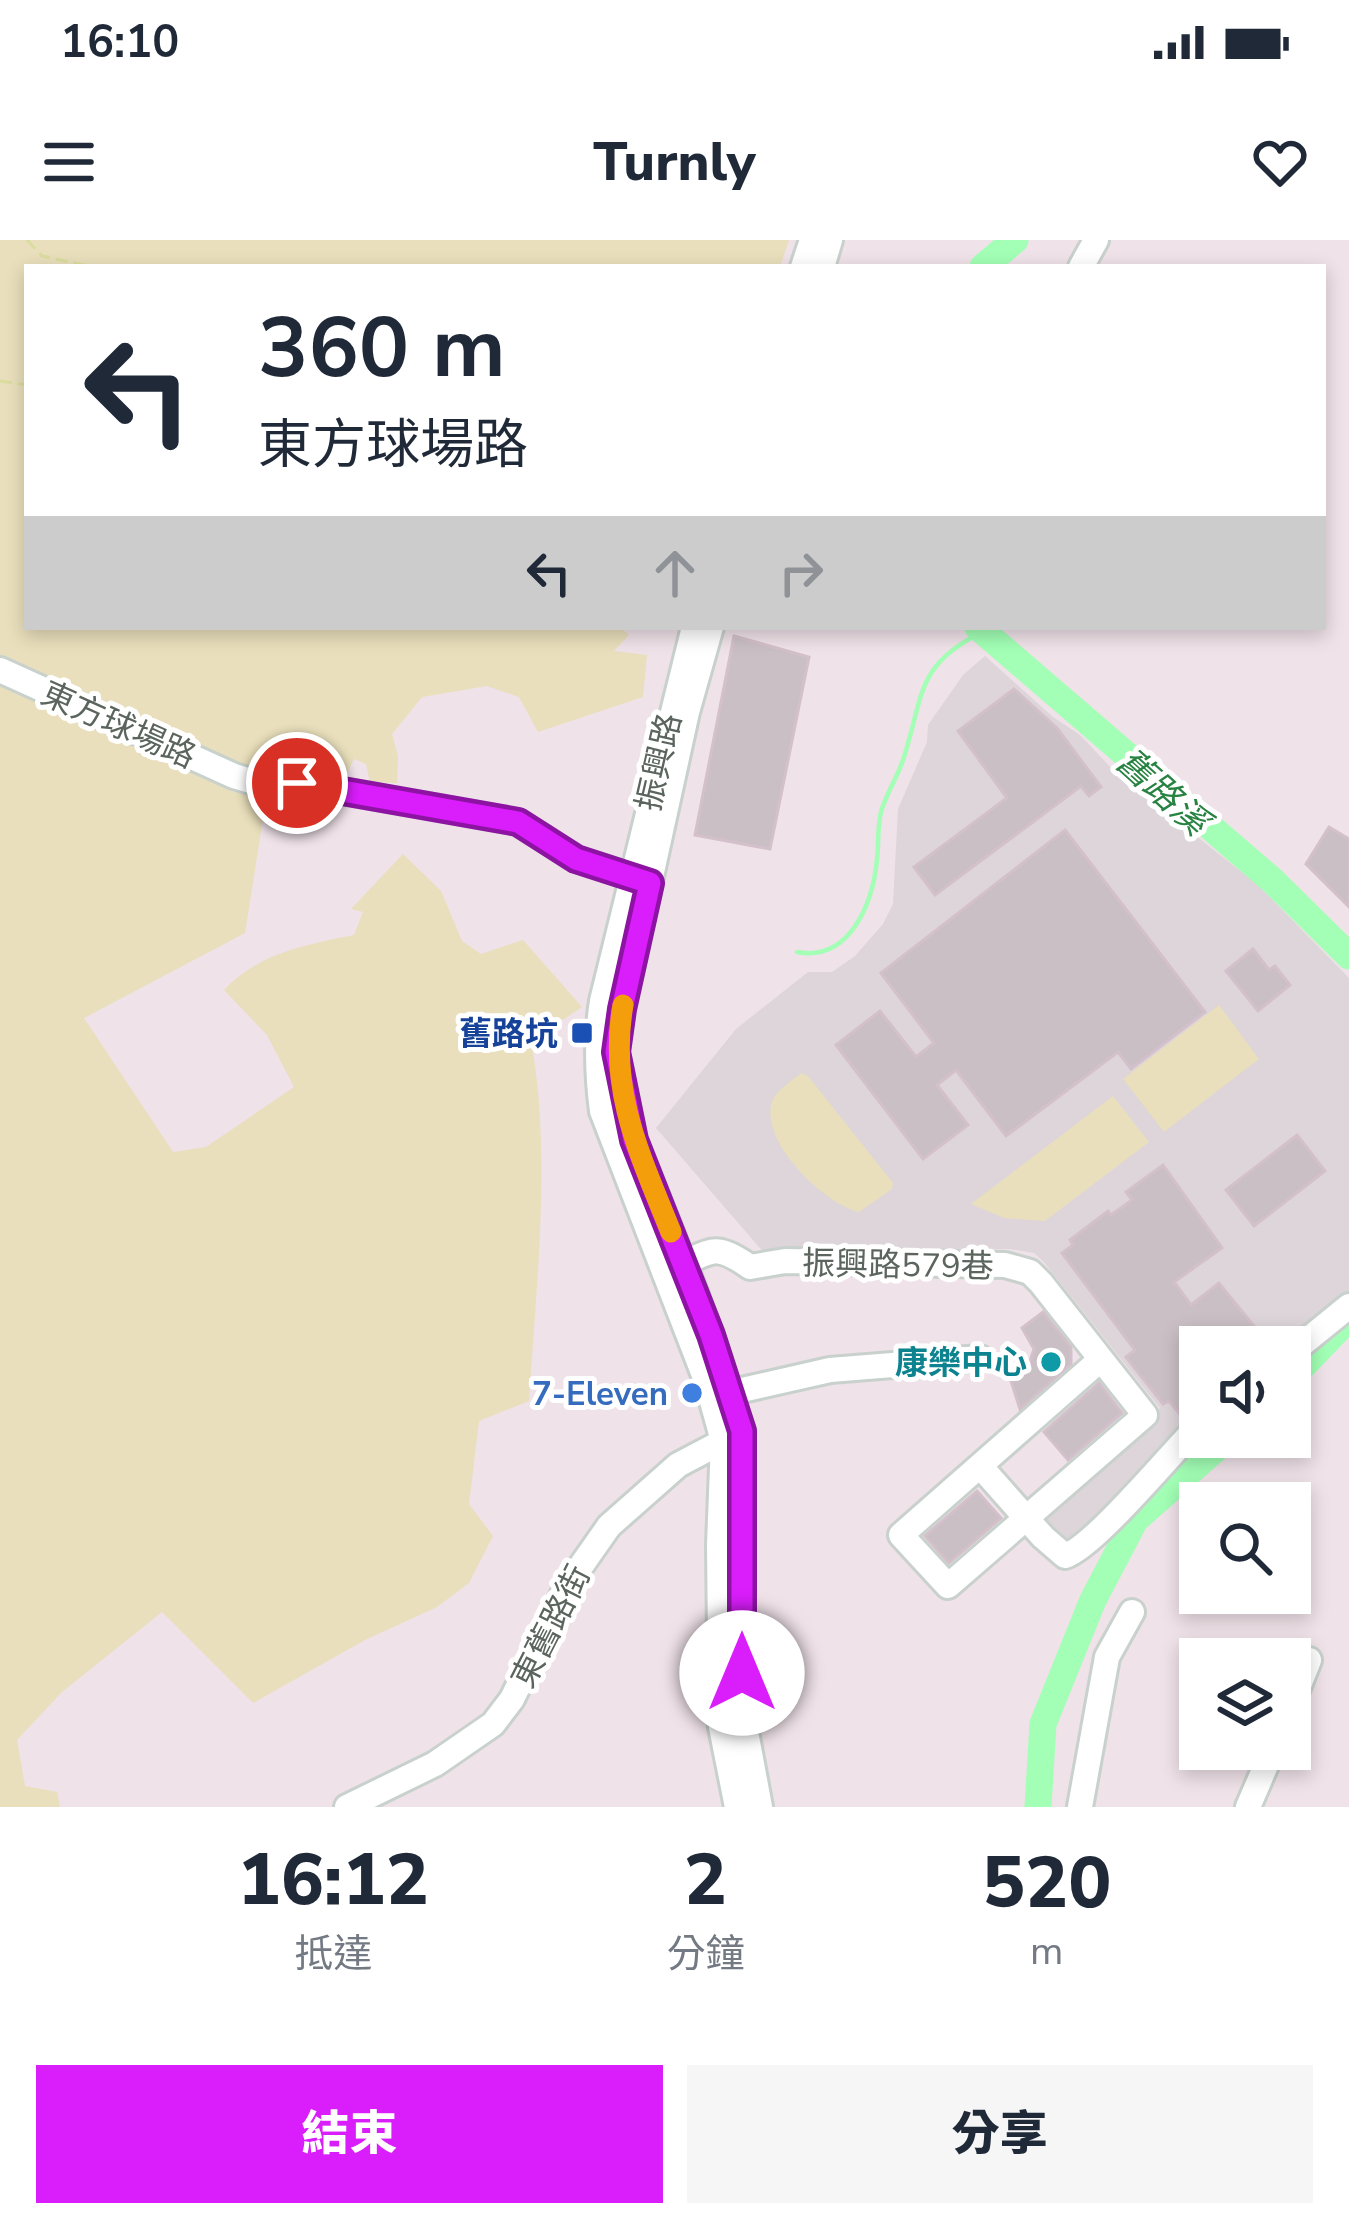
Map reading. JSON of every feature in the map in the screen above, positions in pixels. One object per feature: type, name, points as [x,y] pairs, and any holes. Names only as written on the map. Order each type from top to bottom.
[{"type":"street","name":"振興路","points":[[693,630],[667,724],[616,1052],[634,1140],[733,1436],[741,1705],[760,1807]]},
{"type":"street","name":"振興路","points":[[642,880],[710,630]]},
{"type":"street","name":"東方球場路","points":[[0,670],[234,776],[264,785],[297,783],[500,817],[518,822],[576,859],[642,880]]},
{"type":"street","name":"振興路579巷","points":[[674,1267],[716,1250],[730,1250],[751,1267],[785,1261],[1018,1267],[1041,1283],[1145,1415],[948,1586],[902,1535],[1100,1360]]},
{"type":"street","points":[[1311,1337],[1349,1306]]},
{"type":"street","points":[[721,1395],[830,1370],[980,1358]]},
{"type":"street","name":"振興路","points":[[733,1436],[718,1545],[721,1726],[737,1807]]},
{"type":"street","name":"東舊路街","points":[[347,1807],[435,1764],[493,1724],[512,1699],[567,1586],[609,1526],[678,1466],[733,1436]]},
{"type":"street","points":[[981,1467],[1065,1556],[1075,1553],[1179,1446]]},
{"type":"street","points":[[1080,1807],[1107,1657],[1132,1612]]},
{"type":"street","points":[[1247,1807],[1264,1770]]},
{"type":"path","points":[[27,240],[42,256],[79,264]]},
{"type":"shaded area","points":[[0,240],[789,240],[781,264],[24,264],[24,630],[623,630],[629,635],[614,651],[647,655],[643,697],[538,732],[519,697],[487,686],[422,697],[392,734],[398,756],[397,783],[370,782],[366,764],[354,759],[346,775],[271,768],[245,933],[84,1018],[173,1152],[206,1147],[294,1087],[267,1035],[224,990],[268,959],[354,935],[363,912],[351,909],[403,854],[441,891],[462,941],[481,954],[523,940],[582,1007],[531,1041],[541,1174],[529,1401],[479,1421],[469,1504],[493,1536],[469,1583],[437,1607],[365,1640],[253,1703],[162,1612],[62,1692],[17,1740],[25,1786],[57,1792],[60,1807],[0,1807]]},
{"type":"shaded area","points":[[985,656],[1080,735],[1115,772],[1257,884],[1349,978],[1349,1302],[1311,1331],[1311,1326],[1179,1326],[1179,1442],[1064,1551],[1033,1517],[1160,1408],[1043,1261],[1034,1253],[1010,1249],[780,1249],[766,1255],[656,1128],[736,1029],[808,972],[832,972],[855,956],[883,924],[893,904],[898,809],[927,742],[928,725],[963,675]]},
{"type":"shaded area","points":[[1219,1005],[1259,1059],[1164,1132],[1123,1079]]},
{"type":"shaded area","points":[[801,1073],[893,1183],[892,1189],[859,1212],[828,1197],[796,1168],[774,1132],[773,1099]]},
{"type":"shaded area","points":[[1113,1096],[1149,1142],[1045,1221],[1004,1218],[971,1204]]},
{"type":"building","points":[[734,636],[809,657],[770,849],[695,835]]},
{"type":"building","points":[[1014,689],[1057,728],[1101,787],[1089,796],[1081,786],[935,895],[914,867],[1007,798],[958,731]]},
{"type":"building","points":[[1329,827],[1349,839],[1349,907],[1306,864]]},
{"type":"building","points":[[1065,830],[1205,1012],[1131,1069],[1118,1052],[1006,1136],[956,1070],[937,1085],[968,1125],[923,1159],[836,1045],[880,1011],[916,1057],[934,1043],[881,973]]},
{"type":"building","points":[[1253,949],[1269,970],[1275,966],[1290,985],[1258,1011],[1226,971]]},
{"type":"building","points":[[1297,1135],[1325,1171],[1254,1226],[1226,1190]]},
{"type":"building","points":[[1163,1165],[1222,1248],[1174,1282],[1191,1305],[1219,1283],[1254,1326],[1179,1326],[1179,1413],[1169,1401],[1163,1404],[1126,1357],[1135,1350],[1062,1253],[1073,1245],[1070,1240],[1108,1211],[1111,1215],[1132,1200],[1126,1192]]},
{"type":"building","name":"康樂中心","points":[[1043,1312],[1071,1347],[1071,1364],[1020,1409],[1011,1381],[1026,1373],[1034,1349],[1022,1328]]},
{"type":"building","points":[[1099,1383],[1122,1413],[1068,1460],[1044,1432]]},
{"type":"building","points":[[977,1491],[1001,1518],[949,1563],[925,1536]]},
{"type":"waterway","name":"舊路溪","points":[[987,264],[1015,240]]},
{"type":"waterway","name":"舊路溪","points":[[981,630],[1273,881],[1349,956]]},
{"type":"waterway","points":[[797,952],[831,948],[855,926],[875,876],[881,812],[903,760],[925,685],[944,657],[982,632]]},
{"type":"waterway","name":"舊路溪","points":[[1311,1357],[1349,1318]]},
{"type":"waterway","name":"舊路溪","points":[[1038,1807],[1043,1724],[1093,1600],[1135,1520],[1205,1458]]},
{"type":"slow traffic","points":[[623,1005],[616,1052],[621,1090],[634,1140],[671,1232]]},
{"type":"place","name":"舊路坑","points":[[582,1033]]},
{"type":"place","name":"康樂中心","points":[[1051,1362]]},
{"type":"place","name":"7-Eleven","points":[[692,1393]]},
{"type":"route","points":[[297,783],[518,822],[576,859],[650,883],[616,1052],[634,1140],[711,1335],[742,1431],[742,1673]]}]
